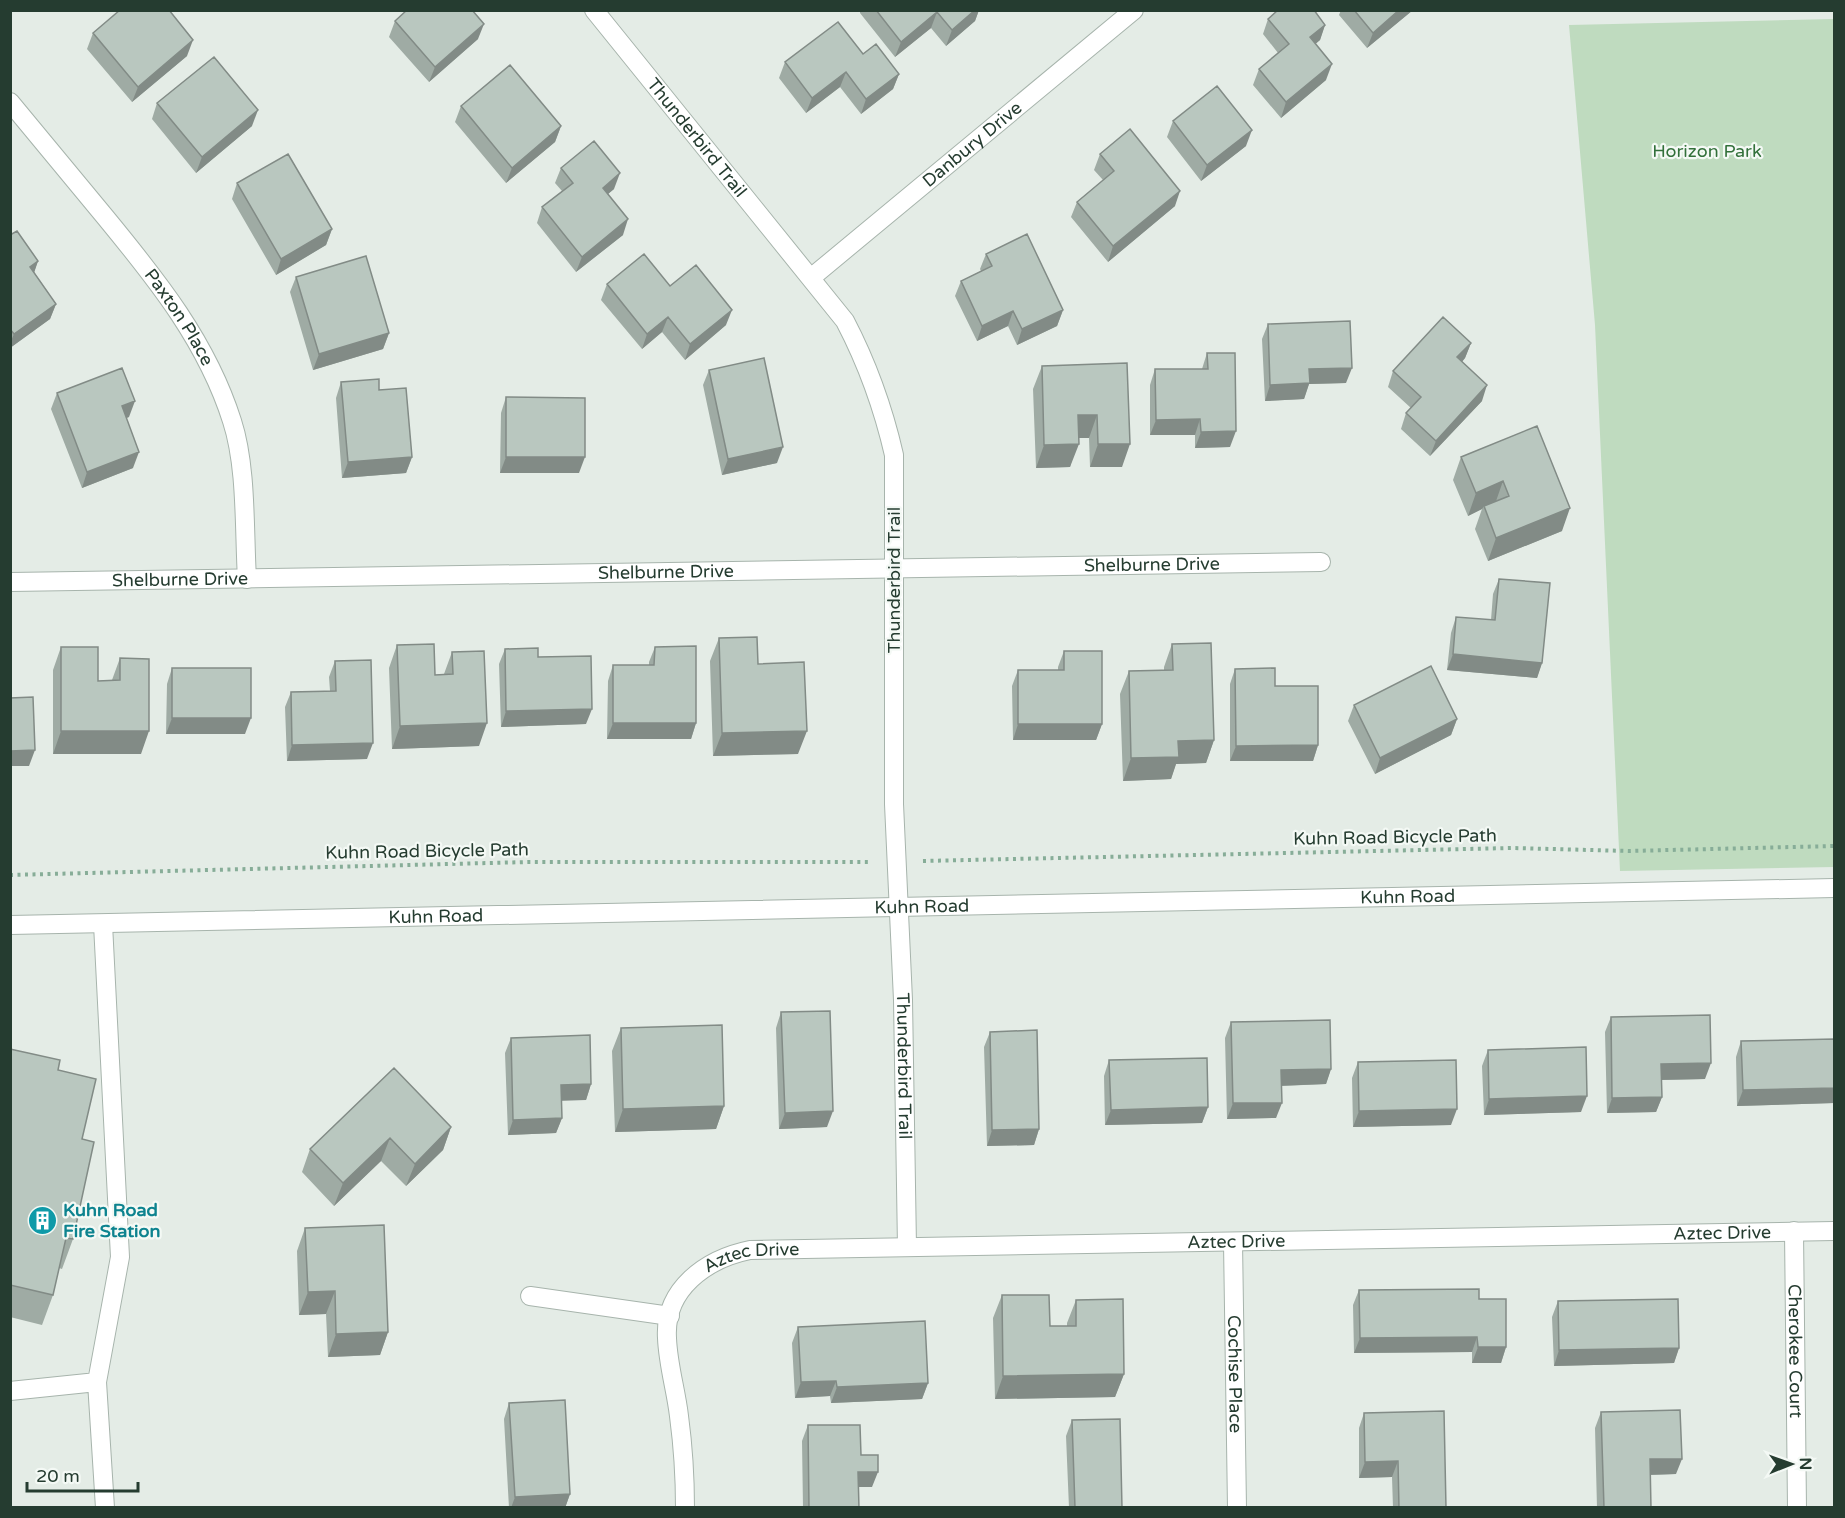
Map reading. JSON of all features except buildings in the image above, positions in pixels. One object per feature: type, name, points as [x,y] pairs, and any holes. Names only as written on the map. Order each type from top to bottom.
[{"type":"street","name":"Thunderbird Trail","points":[[594,10],[812,277],[845,321],[866,361],[883,405],[894,455],[894,804],[903,1000],[907,1247]]},
{"type":"street","name":"Danbury Drive","points":[[812,277],[1134,10]]},
{"type":"street","name":"Paxton Place","points":[[10,102],[183,316],[213,371],[233,422],[241,470],[247,579]]},
{"type":"street","name":"Shelburne Drive","points":[[10,582],[893,566],[1321,562]]},
{"type":"street","name":"Kuhn Road","points":[[10,925],[1834,888]]},
{"type":"street","points":[[103,924],[120,1257],[97,1382],[105,1508]]},
{"type":"street","name":"Cherokee Court","points":[[1794,1231],[1797,1508]]},
{"type":"street","name":"Aztec Drive","points":[[685,1508],[679,1415],[666,1336],[670,1316],[674,1301],[685,1284],[714,1260],[750,1250],[1834,1231]]},
{"type":"street","name":"Cochise Place","points":[[1233,1242],[1237,1508]]},
{"type":"street","points":[[530,1296],[670,1316]]},
{"type":"street","points":[[10,1391],[97,1382]]},
{"type":"path","name":"Kuhn Road Bicycle Path","points":[[956,861],[1512,848],[1629,851],[1834,846]]},
{"type":"path","name":"Kuhn Road Bicycle Path","points":[[10,875],[528,862],[844,862]]},
{"type":"green space","name":"Horizon Park","points":[[1834,19],[1834,867],[1620,871],[1595,325],[1569,25]]},
{"type":"place","name":"Kuhn Road Fire Station","points":[[42,1220]]}]
